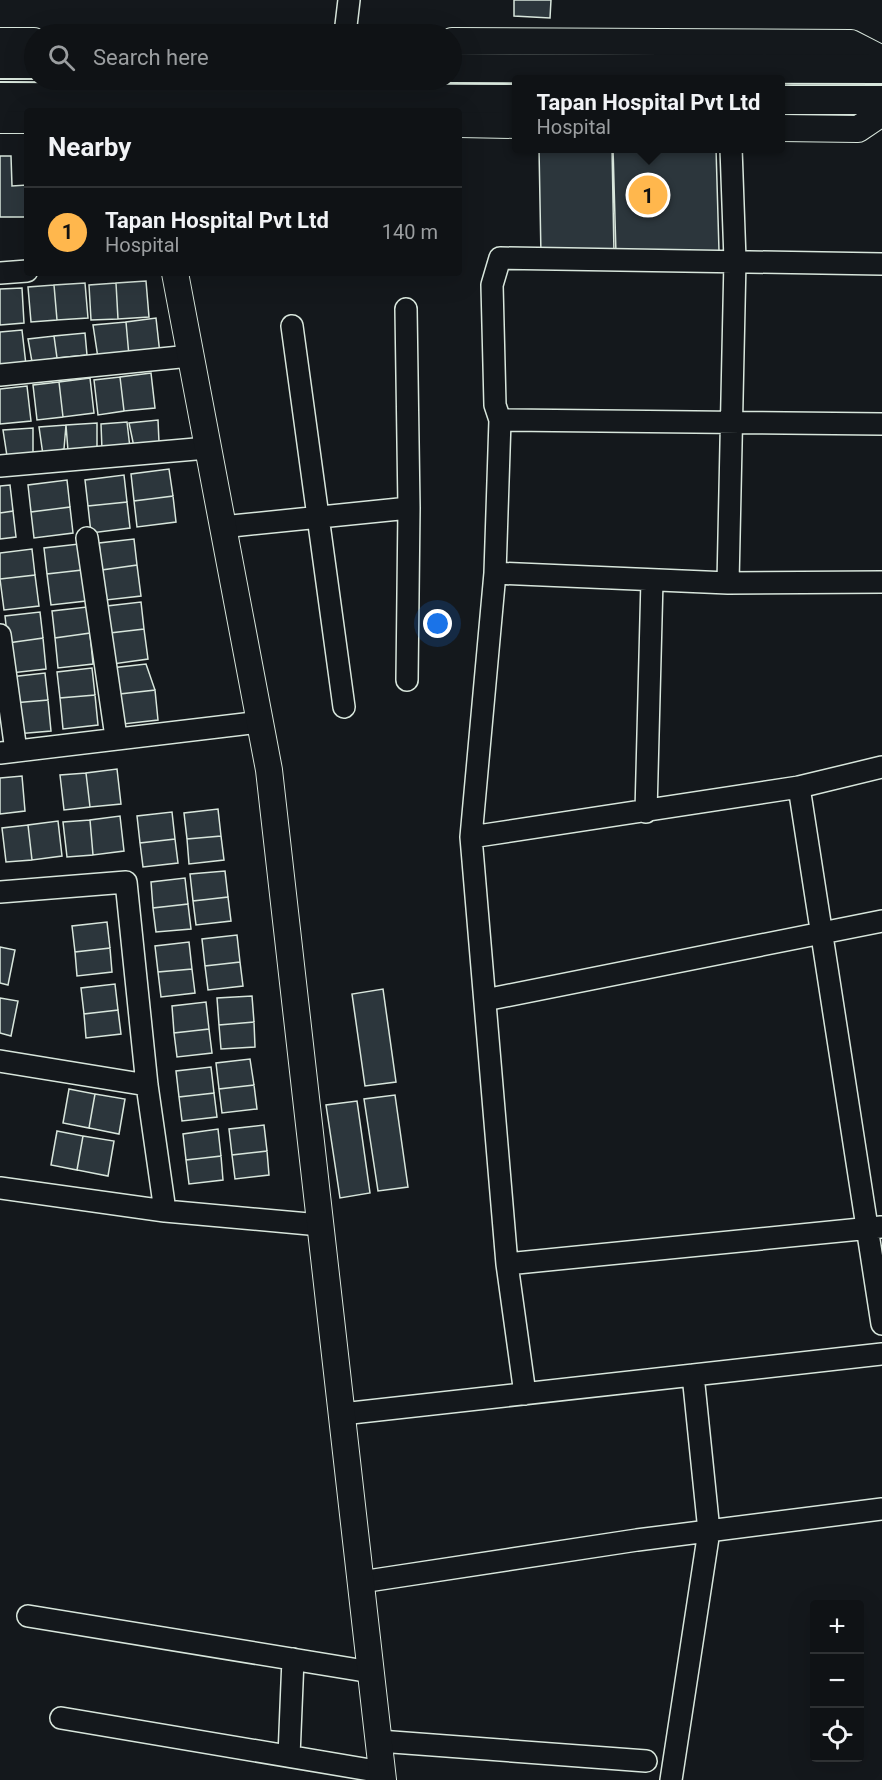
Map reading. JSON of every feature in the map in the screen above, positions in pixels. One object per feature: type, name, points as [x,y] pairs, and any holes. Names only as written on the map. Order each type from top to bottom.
[{"type":"main road","points":[[0,64],[24,64]]},
{"type":"main road","points":[[462,68],[869,69]]},
{"type":"main road","points":[[0,97],[512,99]]},
{"type":"main road","points":[[785,100],[869,100]]},
{"type":"street","points":[[346,24],[349,0]]},
{"type":"street","points":[[0,41],[24,41]]},
{"type":"street","points":[[462,41],[851,43],[882,59]]},
{"type":"street","points":[[785,128],[858,129],[882,113]]},
{"type":"street","points":[[0,120],[24,120]]},
{"type":"street","points":[[462,124],[512,125]]},
{"type":"street","points":[[729,583],[735,260],[731,153]]},
{"type":"street","points":[[525,1394],[507,1264],[471,837],[495,573],[500,420],[495,405],[492,285],[500,258],[882,264]]},
{"type":"street","points":[[0,273],[24,271]]},
{"type":"street","points":[[61,1718],[289,1756],[383,1776],[269,771],[176,276]]},
{"type":"street","points":[[406,309],[409,508],[407,680]]},
{"type":"street","points":[[292,326],[344,707]]},
{"type":"street","points":[[0,375],[190,356]]},
{"type":"street","points":[[500,420],[882,424]]},
{"type":"street","points":[[0,466],[207,447]]},
{"type":"street","points":[[222,527],[409,508]]},
{"type":"street","points":[[87,538],[116,737]]},
{"type":"street","points":[[495,573],[729,583],[882,582]]},
{"type":"street","points":[[646,812],[652,580]]},
{"type":"street","points":[[0,635],[8,752],[116,737],[260,722]]},
{"type":"street","points":[[471,837],[799,787],[882,767]]},
{"type":"street","points":[[799,787],[822,933],[875,1228],[882,1324]]},
{"type":"street","points":[[0,892],[126,882],[147,1085],[165,1211]]},
{"type":"street","points":[[485,1000],[882,921]]},
{"type":"street","points":[[0,1061],[147,1085]]},
{"type":"street","points":[[0,1188],[165,1211],[320,1225]]},
{"type":"street","points":[[507,1264],[875,1228]]},
{"type":"street","points":[[342,1414],[882,1354]]},
{"type":"street","points":[[671,1780],[710,1531],[693,1375]]},
{"type":"street","points":[[361,1582],[710,1531],[882,1509]]},
{"type":"street","points":[[28,1616],[371,1672]]},
{"type":"street","points":[[289,1756],[293,1659]]},
{"type":"street","points":[[379,1741],[646,1761]]},
{"type":"building","points":[[514,0],[551,0],[550,18],[514,16]]},
{"type":"building","points":[[539,153],[612,153],[614,254],[541,256]]},
{"type":"building","points":[[613,153],[716,153],[719,251],[616,254]]},
{"type":"building","points":[[0,156],[11,156],[12,186],[24,185],[24,217],[0,217]]},
{"type":"building","points":[[146,281],[149,317],[118,319],[116,283]]},
{"type":"building","points":[[85,283],[88,318],[57,320],[54,285]]},
{"type":"building","points":[[116,283],[118,319],[91,320],[89,285]]},
{"type":"building","points":[[54,285],[57,320],[31,322],[28,287]]},
{"type":"building","points":[[22,288],[24,323],[0,325],[0,289]]},
{"type":"building","points":[[156,318],[160,354],[129,356],[126,322]]},
{"type":"building","points":[[126,322],[129,356],[98,358],[93,325]]},
{"type":"building","points":[[22,330],[26,365],[0,368],[0,332]]},
{"type":"building","points":[[85,333],[87,355],[57,358],[54,336]]},
{"type":"building","points":[[54,336],[57,358],[32,362],[28,339]]},
{"type":"building","points":[[151,373],[155,408],[124,411],[120,377]]},
{"type":"building","points":[[120,377],[124,411],[98,415],[94,380]]},
{"type":"building","points":[[90,378],[94,413],[63,417],[59,382]]},
{"type":"building","points":[[59,382],[63,417],[37,420],[33,385]]},
{"type":"building","points":[[27,386],[31,421],[0,424],[0,389]]},
{"type":"building","points":[[158,420],[159,442],[134,447],[129,423]]},
{"type":"building","points":[[127,422],[130,448],[102,450],[101,424]]},
{"type":"building","points":[[97,423],[97,450],[68,451],[66,425]]},
{"type":"building","points":[[66,425],[64,449],[43,455],[39,427]]},
{"type":"building","points":[[33,428],[33,454],[7,456],[3,430]]},
{"type":"building","points":[[169,469],[173,496],[134,501],[131,474]]},
{"type":"building","points":[[124,475],[127,502],[88,506],[85,480]]},
{"type":"building","points":[[67,480],[70,507],[31,512],[28,485]]},
{"type":"building","points":[[10,485],[13,511],[0,513],[0,486]]},
{"type":"building","points":[[173,496],[176,522],[137,527],[134,501]]},
{"type":"building","points":[[127,502],[130,528],[91,533],[88,506]]},
{"type":"building","points":[[70,507],[73,533],[34,538],[31,512]]},
{"type":"building","points":[[13,511],[16,537],[0,539],[0,513]]},
{"type":"building","points":[[134,539],[137,565],[102,570],[99,543]]},
{"type":"building","points":[[79,544],[82,570],[47,574],[44,548]]},
{"type":"building","points":[[32,549],[35,575],[0,579],[0,553]]},
{"type":"building","points":[[137,565],[141,596],[106,600],[102,570]]},
{"type":"building","points":[[82,570],[86,601],[51,605],[47,574]]},
{"type":"building","points":[[35,575],[39,606],[4,610],[0,579]]},
{"type":"building","points":[[141,602],[144,629],[110,633],[107,606]]},
{"type":"building","points":[[87,607],[90,633],[55,638],[52,611]]},
{"type":"building","points":[[40,612],[43,638],[8,643],[5,616]]},
{"type":"building","points":[[144,629],[148,659],[113,664],[110,633]]},
{"type":"building","points":[[90,633],[93,664],[58,668],[55,638]]},
{"type":"building","points":[[43,638],[46,669],[11,673],[8,643]]},
{"type":"building","points":[[146,664],[155,690],[120,694],[111,668]]},
{"type":"building","points":[[92,668],[95,695],[60,698],[57,672]]},
{"type":"building","points":[[45,673],[48,700],[13,703],[10,677]]},
{"type":"building","points":[[155,690],[158,720],[123,724],[120,694]]},
{"type":"building","points":[[95,695],[98,725],[63,729],[60,698]]},
{"type":"building","points":[[48,700],[51,731],[16,734],[13,703]]},
{"type":"building","points":[[117,769],[121,804],[90,807],[86,773]]},
{"type":"building","points":[[86,773],[90,807],[64,810],[60,775]]},
{"type":"building","points":[[22,776],[25,811],[0,814],[0,778]]},
{"type":"building","points":[[218,809],[221,836],[187,839],[184,813]]},
{"type":"building","points":[[172,812],[175,839],[140,843],[137,816]]},
{"type":"building","points":[[120,816],[124,851],[93,855],[90,820]]},
{"type":"building","points":[[90,820],[93,855],[67,857],[63,822]]},
{"type":"building","points":[[58,821],[62,856],[32,860],[28,825]]},
{"type":"building","points":[[28,825],[32,860],[6,862],[2,828]]},
{"type":"building","points":[[221,836],[224,860],[189,864],[187,839]]},
{"type":"building","points":[[175,839],[178,863],[143,867],[140,843]]},
{"type":"building","points":[[225,871],[228,897],[193,901],[190,874]]},
{"type":"building","points":[[185,878],[188,904],[153,908],[151,882]]},
{"type":"building","points":[[228,897],[231,921],[196,925],[193,901]]},
{"type":"building","points":[[188,904],[191,929],[156,932],[153,908]]},
{"type":"building","points":[[107,922],[110,948],[75,952],[72,926]]},
{"type":"building","points":[[237,935],[240,962],[205,966],[202,939]]},
{"type":"building","points":[[189,942],[192,969],[158,972],[155,946]]},
{"type":"building","points":[[0,947],[15,950],[8,985],[0,983]]},
{"type":"building","points":[[110,948],[112,972],[77,976],[75,952]]},
{"type":"building","points":[[240,962],[243,986],[208,990],[205,966]]},
{"type":"building","points":[[192,969],[195,993],[161,997],[158,972]]},
{"type":"building","points":[[115,984],[118,1010],[84,1014],[81,988]]},
{"type":"building","points":[[383,989],[396,1082],[365,1086],[352,994]]},
{"type":"building","points":[[252,996],[254,1022],[219,1025],[217,998]]},
{"type":"building","points":[[0,998],[18,1001],[11,1036],[0,1033]]},
{"type":"building","points":[[206,1002],[209,1029],[174,1033],[172,1006]]},
{"type":"building","points":[[118,1010],[121,1034],[86,1038],[84,1014]]},
{"type":"building","points":[[254,1022],[255,1047],[221,1049],[219,1025]]},
{"type":"building","points":[[209,1029],[212,1053],[177,1057],[174,1033]]},
{"type":"building","points":[[250,1059],[254,1085],[219,1089],[216,1063]]},
{"type":"building","points":[[211,1067],[214,1093],[179,1097],[176,1071]]},
{"type":"building","points":[[254,1085],[257,1109],[222,1113],[219,1089]]},
{"type":"building","points":[[69,1089],[95,1094],[89,1128],[63,1123]]},
{"type":"building","points":[[214,1093],[217,1117],[182,1121],[179,1097]]},
{"type":"building","points":[[95,1094],[125,1099],[119,1134],[89,1128]]},
{"type":"building","points":[[395,1095],[408,1187],[378,1191],[364,1099]]},
{"type":"building","points":[[357,1101],[370,1193],[340,1198],[326,1105]]},
{"type":"building","points":[[264,1125],[267,1151],[232,1155],[229,1129]]},
{"type":"building","points":[[218,1129],[221,1156],[186,1160],[183,1134]]},
{"type":"building","points":[[57,1131],[83,1136],[77,1170],[51,1165]]},
{"type":"building","points":[[83,1136],[114,1141],[108,1176],[77,1170]]},
{"type":"building","points":[[267,1151],[269,1175],[235,1179],[232,1155]]},
{"type":"building","points":[[221,1156],[223,1180],[189,1184],[186,1160]]},
{"type":"place","name":"Tapan Hospital Pvt Ltd","points":[[648,195]]}]
